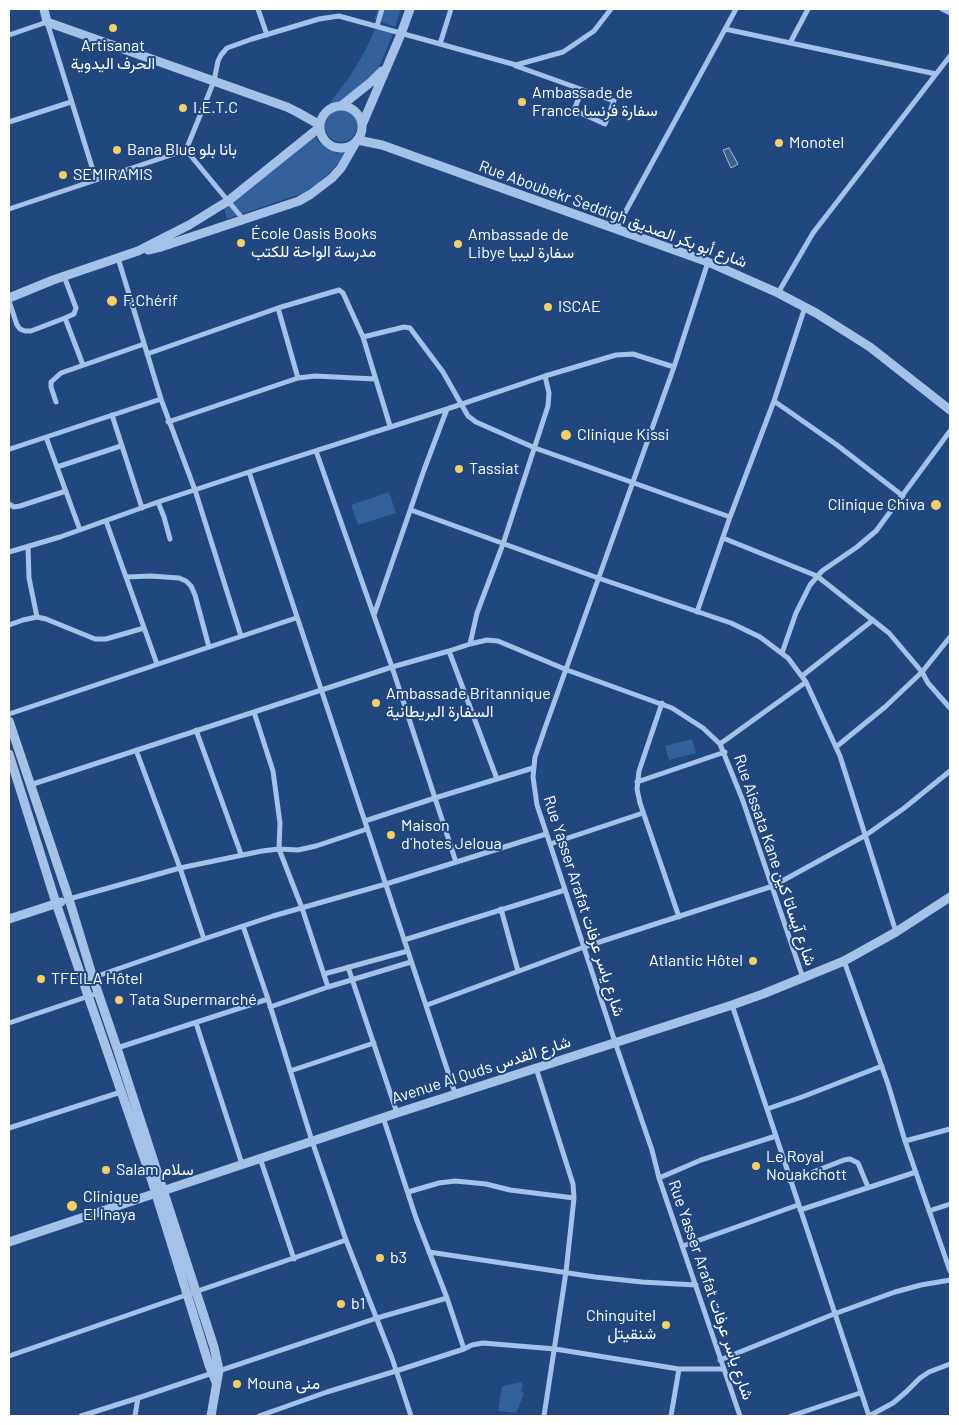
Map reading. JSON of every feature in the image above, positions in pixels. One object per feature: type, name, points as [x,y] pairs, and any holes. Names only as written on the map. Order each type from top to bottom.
[{"type":"street","points":[[44,9],[96,180]]},
{"type":"street","points":[[258,9],[267,34]]},
{"type":"street","points":[[337,9],[339,16]]},
{"type":"street","points":[[377,26],[382,9]]},
{"type":"street","points":[[138,251],[161,247],[281,208],[311,194],[332,178],[341,168],[359,134],[410,9]]},
{"type":"street","points":[[440,44],[451,9]]},
{"type":"street","points":[[516,66],[563,52],[594,31],[611,9]]},
{"type":"street","points":[[616,229],[736,9]]},
{"type":"street","points":[[790,43],[808,9]]},
{"type":"street","points":[[942,9],[950,13]]},
{"type":"street","points":[[9,210],[186,150],[214,81],[221,54],[228,48],[267,34],[319,19],[339,16],[377,26],[516,66],[614,101],[605,124],[574,110],[582,90]]},
{"type":"street","points":[[9,35],[47,22],[297,112],[320,126]]},
{"type":"street","points":[[725,29],[936,74]]},
{"type":"street","points":[[778,293],[813,233],[950,56]]},
{"type":"street","points":[[341,106],[371,82],[386,67]]},
{"type":"street","points":[[9,122],[72,102]]},
{"type":"street","points":[[341,106],[350,108],[356,113],[359,134],[345,147],[333,146],[323,139],[320,126],[324,114],[332,108],[341,106]]},
{"type":"street","points":[[297,112],[324,114]]},
{"type":"street","points":[[64,276],[76,308],[74,314],[31,330],[25,331],[20,329],[9,299],[64,276],[138,251],[189,225],[228,201],[320,126]]},
{"type":"street","name":"Rue Aboubekr Seddigh شارع أبو بكر الصديق","points":[[359,134],[382,145],[708,262],[778,293],[805,307],[870,347],[950,410]]},
{"type":"street","points":[[186,150],[243,219]]},
{"type":"street","points":[[118,258],[168,422],[195,490],[240,636]]},
{"type":"street","name":"Rue Yasser Arafat شارع ياسر عرفات","points":[[708,262],[674,367],[545,728],[533,768],[535,796],[546,834],[649,1141],[659,1178],[740,1416]]},
{"type":"street","points":[[147,354],[278,308],[341,291],[363,337],[390,426]]},
{"type":"street","points":[[697,612],[730,516],[774,401],[805,307]]},
{"type":"street","points":[[278,308],[298,378]]},
{"type":"street","points":[[65,318],[84,365]]},
{"type":"street","points":[[363,337],[404,327],[410,328],[443,372],[468,416],[476,422],[535,448],[730,516]]},
{"type":"street","points":[[56,402],[51,382],[61,373],[144,344]]},
{"type":"street","points":[[9,552],[390,426],[616,355],[638,355],[674,367]]},
{"type":"street","points":[[168,422],[298,378],[316,376],[375,379]]},
{"type":"street","points":[[470,644],[477,613],[503,544],[548,406],[549,392],[545,376]]},
{"type":"street","points":[[9,449],[161,399]]},
{"type":"street","points":[[774,401],[837,445],[903,496]]},
{"type":"street","points":[[374,616],[446,409]]},
{"type":"street","points":[[112,415],[142,508]]},
{"type":"street","points":[[782,653],[810,585],[822,571],[867,540],[876,531],[950,431]]},
{"type":"street","points":[[46,437],[80,530]]},
{"type":"street","points":[[57,467],[121,446]]},
{"type":"street","points":[[316,451],[392,667],[456,862]]},
{"type":"street","points":[[249,472],[455,1094]]},
{"type":"street","points":[[9,504],[14,507],[20,506],[66,491]]},
{"type":"street","points":[[158,502],[170,539]]},
{"type":"street","points":[[411,510],[598,578],[731,623],[760,637],[788,658],[806,682],[836,747],[896,932]]},
{"type":"street","points":[[106,521],[157,664]]},
{"type":"street","points":[[723,538],[817,576],[889,633],[950,708]]},
{"type":"street","points":[[28,546],[29,578],[37,617]]},
{"type":"street","points":[[126,577],[179,578],[186,581],[191,586],[195,595],[209,646]]},
{"type":"street","points":[[9,625],[37,617],[95,639],[106,639],[144,628]]},
{"type":"street","points":[[9,714],[296,618]]},
{"type":"street","points":[[802,676],[873,620]]},
{"type":"street","points":[[836,747],[871,719],[922,672],[950,637]]},
{"type":"street","name":"Rue Aissata Kane شارع آيساتا كين","points":[[30,785],[392,667],[470,644],[487,640],[498,641],[567,670],[672,708],[692,720],[720,744],[725,752],[803,978]]},
{"type":"street","points":[[449,651],[497,778]]},
{"type":"street","points":[[720,744],[806,682]]},
{"type":"street","points":[[662,704],[639,771],[637,782],[638,796],[679,916]]},
{"type":"street","points":[[254,712],[273,771],[280,823],[279,849],[302,908],[328,986]]},
{"type":"street","points":[[9,721],[117,1048],[192,1294],[214,1347],[216,1382],[211,1416]]},
{"type":"street","points":[[196,730],[241,854]]},
{"type":"street","points":[[136,750],[204,939]]},
{"type":"street","points":[[637,782],[725,752]]},
{"type":"street","points":[[9,754],[56,903],[121,1092],[160,1192]]},
{"type":"street","points":[[365,821],[533,768]]},
{"type":"street","points":[[427,1005],[584,947],[772,886],[866,835],[903,809],[950,771]]},
{"type":"street","points":[[550,844],[643,813]]},
{"type":"street","points":[[9,919],[69,899],[180,868],[241,854],[279,849],[298,850],[367,830]]},
{"type":"street","points":[[83,981],[243,926],[546,834]]},
{"type":"street","points":[[404,940],[565,890]]},
{"type":"street","name":"Avenue Al Quds شارع القدس","points":[[9,1242],[383,1117],[732,1005],[844,961],[896,932],[950,898]]},
{"type":"street","points":[[501,910],[518,971]]},
{"type":"street","points":[[243,926],[312,1141],[346,1240],[392,1358],[411,1416]]},
{"type":"street","points":[[324,974],[408,951]]},
{"type":"street","points":[[844,961],[882,1066],[905,1140],[929,1211],[949,1262],[950,1270]]},
{"type":"street","points":[[270,1007],[328,986],[411,962]]},
{"type":"street","points":[[348,967],[397,1113]]},
{"type":"street","points":[[9,1023],[98,993]]},
{"type":"street","points":[[117,1048],[268,1000]]},
{"type":"street","points":[[732,1005],[869,1416],[893,1403],[929,1372],[950,1364]]},
{"type":"street","points":[[196,1024],[242,1164]]},
{"type":"street","points":[[290,1071],[374,1043]]},
{"type":"street","points":[[767,1109],[882,1066]]},
{"type":"street","points":[[536,1068],[571,1175],[574,1198],[566,1272],[544,1416]]},
{"type":"street","points":[[9,1128],[121,1092]]},
{"type":"street","points":[[383,1117],[428,1252],[447,1298],[464,1349]]},
{"type":"street","points":[[905,1140],[950,1129]]},
{"type":"street","points":[[659,1178],[701,1160],[776,1136]]},
{"type":"street","points":[[260,1158],[294,1258]]},
{"type":"street","points":[[790,1181],[850,1159],[858,1163],[868,1188]]},
{"type":"street","points":[[683,1246],[916,1172]]},
{"type":"street","points":[[408,1192],[455,1180],[486,1184],[510,1190],[574,1198]]},
{"type":"street","points":[[929,1211],[950,1204]]},
{"type":"street","points":[[9,1356],[346,1240]]},
{"type":"street","points":[[428,1252],[595,1277],[696,1285]]},
{"type":"street","points":[[720,1360],[834,1314],[895,1292],[950,1280]]},
{"type":"street","points":[[81,1416],[377,1318],[447,1298]]},
{"type":"street","points":[[259,1416],[327,1392],[483,1343],[555,1349],[679,1369],[724,1369]]},
{"type":"street","points":[[671,1416],[679,1369]]},
{"type":"street","points":[[791,1416],[860,1393]]},
{"type":"street","points":[[135,1416],[138,1398]]},
{"type":"shaded area","points":[[378,9],[401,9],[395,27],[374,19]]},
{"type":"shaded area","points":[[376,27],[393,34],[379,67],[365,85],[340,102],[327,107],[350,76],[364,53]]},
{"type":"shaded area","points":[[341,110],[347,111],[352,115],[356,120],[356,132],[352,137],[347,141],[341,142],[335,141],[330,137],[326,132],[325,126],[326,120],[330,115],[335,111]]},
{"type":"shaded area","points":[[313,133],[327,149],[336,153],[345,151],[341,160],[318,184],[303,193],[227,219],[224,208]]},
{"type":"shaded area","points":[[729,148],[738,164],[731,168],[723,150]]},
{"type":"shaded area","points":[[389,492],[396,513],[358,525],[351,505]]},
{"type":"shaded area","points":[[692,739],[696,753],[669,760],[665,746]]},
{"type":"shaded area","points":[[522,1382],[523,1388],[521,1390],[524,1394],[516,1413],[498,1411],[502,1386]]},
{"type":"place","name":"Artisanat الحرف اليدوية","points":[[113,28]]},
{"type":"place","name":"Ambassade de France سفارة فرنسا","points":[[522,102]]},
{"type":"place","name":"I.E.T.C","points":[[183,108]]},
{"type":"place","name":"Monotel","points":[[779,143]]},
{"type":"place","name":"Bana Blue بانا بلو","points":[[117,150]]},
{"type":"place","name":"SEMIRAMIS","points":[[63,175]]},
{"type":"place","name":"École Oasis Books مدرسة الواحة للكتب","points":[[241,243]]},
{"type":"place","name":"Ambassade de Libye سفارة ليبيا","points":[[458,244]]},
{"type":"place","name":"F.Chérif","points":[[112,301]]},
{"type":"place","name":"ISCAE","points":[[548,307]]},
{"type":"place","name":"Clinique Kissi","points":[[566,435]]},
{"type":"place","name":"Tassiat","points":[[459,469]]},
{"type":"place","name":"Clinique Chiva","points":[[936,505]]},
{"type":"place","name":"Ambassade Britannique السفارة البريطانية","points":[[376,703]]},
{"type":"place","name":"Maison d´hotes Jeloua","points":[[391,835]]},
{"type":"place","name":"Atlantic Hôtel","points":[[753,961]]},
{"type":"place","name":"TFEILA Hôtel","points":[[41,979]]},
{"type":"place","name":"Tata Supermarché","points":[[119,1000]]},
{"type":"place","name":"Le Royal Nouakchott","points":[[756,1166]]},
{"type":"place","name":"Salam سلام","points":[[106,1170]]},
{"type":"place","name":"Clinique El Inaya","points":[[72,1206]]},
{"type":"place","name":"b3","points":[[380,1258]]},
{"type":"place","name":"b1","points":[[341,1304]]},
{"type":"place","name":"Chinguitel شنقيتل","points":[[666,1325]]},
{"type":"place","name":"Mouna منى","points":[[237,1384]]}]
